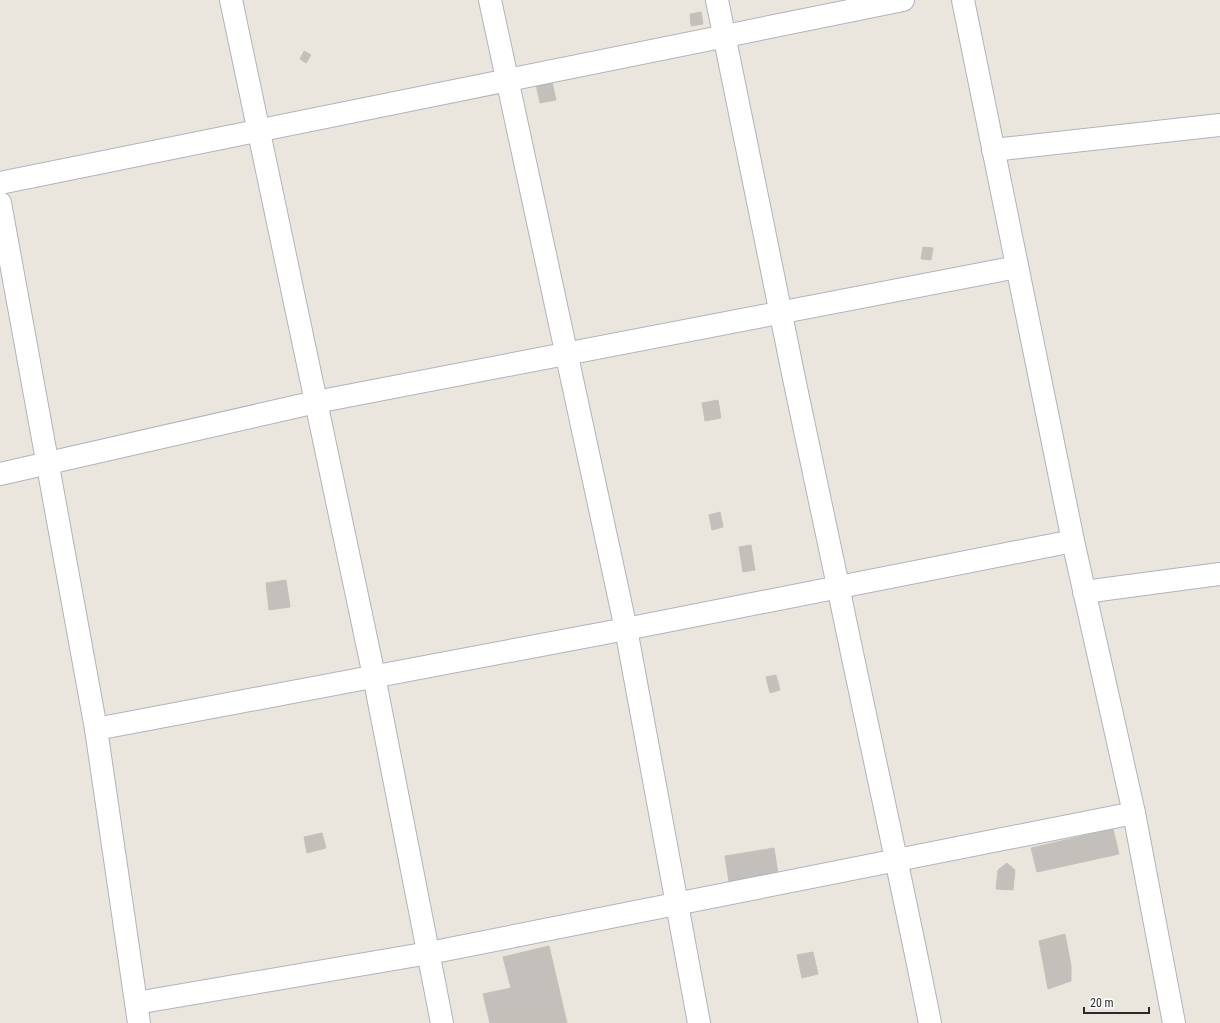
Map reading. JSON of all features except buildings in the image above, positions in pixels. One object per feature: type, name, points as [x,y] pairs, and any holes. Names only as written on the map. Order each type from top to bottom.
[{"type":"street","points":[[231,0],[374,676],[442,1023]]},
{"type":"street","points":[[490,0],[626,629],[699,1023]]},
{"type":"street","points":[[717,0],[780,313],[897,859],[930,1023]]},
{"type":"street","points":[[0,183],[258,129],[725,38],[903,0]]},
{"type":"street","points":[[963,0],[1073,541],[1134,813],[1174,1023]]},
{"type":"street","points":[[993,150],[1220,125]]},
{"type":"street","points":[[0,203],[96,729],[138,1013],[677,903],[1134,813]]},
{"type":"street","points":[[0,474],[316,402],[567,355],[1017,267]]},
{"type":"street","points":[[96,729],[626,629],[1073,541]]},
{"type":"street","points":[[1084,592],[1220,574]]}]
